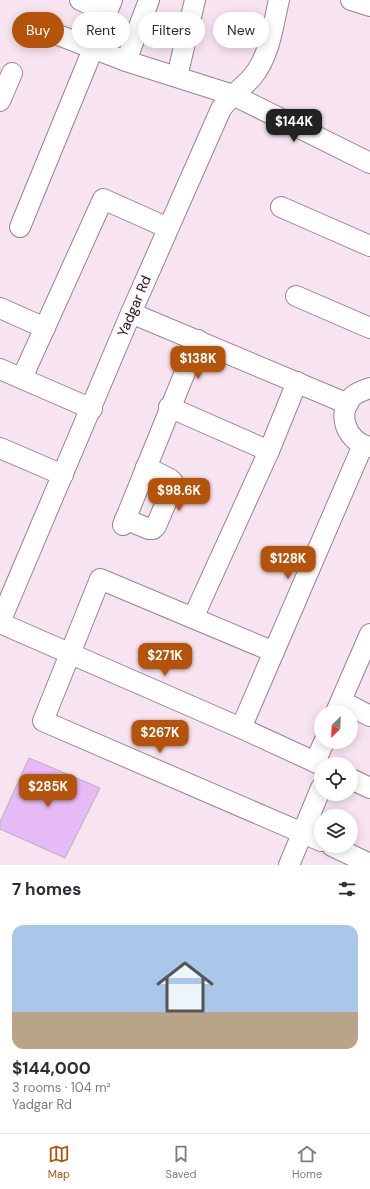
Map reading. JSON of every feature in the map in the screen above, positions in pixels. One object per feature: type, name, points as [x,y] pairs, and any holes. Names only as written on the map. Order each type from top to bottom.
[{"type":"street","points":[[80,0],[107,12],[112,0]]},
{"type":"street","points":[[126,61],[149,0]]},
{"type":"street","points":[[177,77],[195,0]]},
{"type":"street","name":"Yadgar Rd","points":[[0,622],[168,228],[221,109],[233,95],[248,82],[260,67],[265,55],[279,0]]},
{"type":"street","points":[[351,0],[370,6]]},
{"type":"street","points":[[64,37],[126,61],[233,95],[370,163]]},
{"type":"street","points":[[20,227],[93,49]]},
{"type":"street","points":[[0,101],[12,73]]},
{"type":"street","points":[[22,378],[103,199],[168,228]]},
{"type":"street","points":[[281,207],[370,246]]},
{"type":"street","points":[[296,296],[370,328]]},
{"type":"street","points":[[0,308],[45,328]]},
{"type":"street","points":[[131,314],[198,340],[348,404]]},
{"type":"street","points":[[146,468],[170,479],[173,482],[173,486],[154,529],[124,522],[169,407],[198,340]]},
{"type":"street","points":[[0,369],[92,409]]},
{"type":"street","points":[[193,618],[269,451],[297,382]]},
{"type":"street","points":[[241,728],[367,446],[355,440],[348,432],[345,423],[345,413],[348,404],[354,396],[361,390],[370,388]]},
{"type":"street","points":[[169,407],[269,451]]},
{"type":"street","points":[[0,448],[63,475]]},
{"type":"street","points":[[274,652],[100,579],[43,720],[314,838]]},
{"type":"street","points":[[0,622],[314,761]]},
{"type":"street","points":[[339,705],[368,642]]},
{"type":"street","points":[[358,713],[370,716]]},
{"type":"street","points":[[358,782],[370,788]]},
{"type":"street","points":[[289,865],[316,801]]},
{"type":"street","points":[[347,853],[370,864]]},
{"type":"building","points":[[29,758],[100,788],[65,858],[0,829],[0,822]]}]
